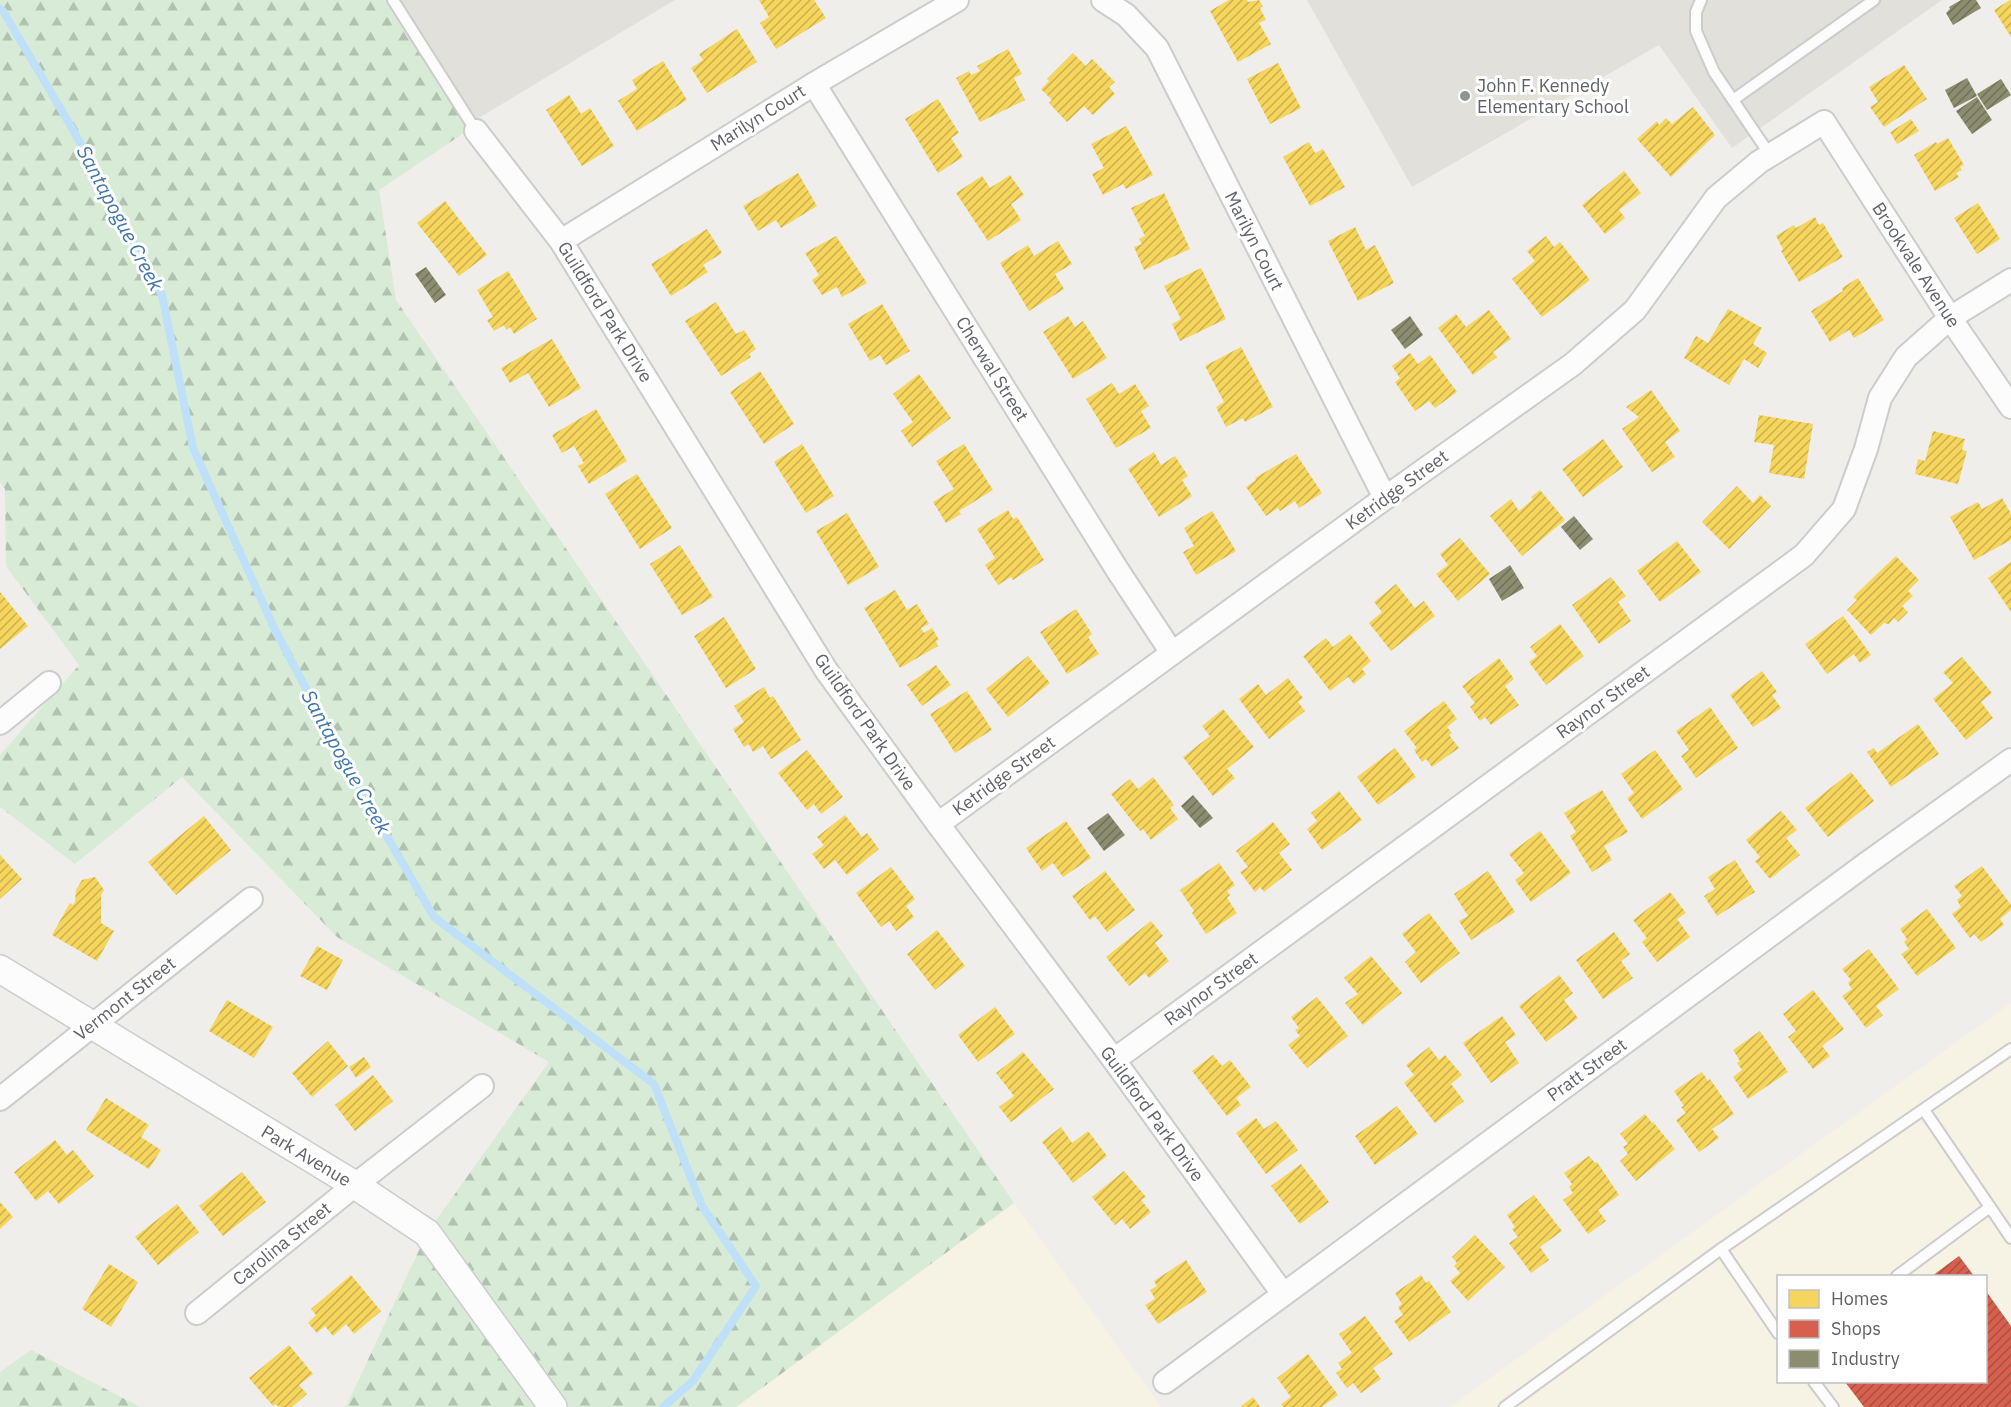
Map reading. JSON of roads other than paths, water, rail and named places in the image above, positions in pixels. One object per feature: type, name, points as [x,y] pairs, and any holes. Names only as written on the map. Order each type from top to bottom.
[{"type":"street","name":"Marilyn Court","points":[[561,240],[814,84],[957,0]]},
{"type":"street","name":"Marilyn Court","points":[[1103,0],[1126,15],[1157,48],[1385,498]]},
{"type":"street","name":"Cherwal Street","points":[[814,84],[1118,571],[1172,653]]},
{"type":"street","name":"Ketridge Street","points":[[938,824],[1573,364],[1635,310],[1716,198],[1759,162],[1824,122]]},
{"type":"street","name":"Brookvale Avenue","points":[[1824,122],[1950,318],[2011,407]]},
{"type":"street","name":"Guildford Park Drive","points":[[476,131],[561,240],[826,670],[1114,1060],[1283,1294]]},
{"type":"street","name":"Raynor Street","points":[[1114,1060],[1804,555],[1844,509],[1866,449],[1880,398],[1906,357],[1950,318],[2011,280]]},
{"type":"street","points":[[0,723],[49,683]]},
{"type":"street","name":"Pratt Street","points":[[1165,1382],[1866,864],[2011,760]]},
{"type":"street","name":"Vermont Street","points":[[0,1099],[251,899]]},
{"type":"street","name":"Park Avenue","points":[[0,969],[354,1185],[427,1233],[554,1407]]},
{"type":"street","name":"Carolina Street","points":[[197,1313],[354,1185],[482,1086]]},
{"type":"lane","points":[[393,0],[476,131]]},
{"type":"lane","points":[[1701,0],[1696,12],[1696,31],[1714,72],[1770,155]]},
{"type":"lane","points":[[1733,100],[1874,0]]},
{"type":"lane","points":[[1505,1407],[1721,1249],[2011,1049]]},
{"type":"lane","points":[[1924,1110],[2011,1238]]},
{"type":"lane","points":[[1898,1275],[1990,1207]]},
{"type":"lane","points":[[1721,1249],[1777,1330]]},
{"type":"lane","points":[[1815,1383],[1833,1407]]},
{"type":"waterway","name":"Santapogue Creek","points":[[0,9],[72,128],[162,295],[193,448],[275,630],[361,792],[434,917],[654,1084],[702,1206],[756,1286],[693,1381],[663,1407]]},
{"type":"place","name":"John F. Kennedy Elementary School","points":[[1465,96]]}]
